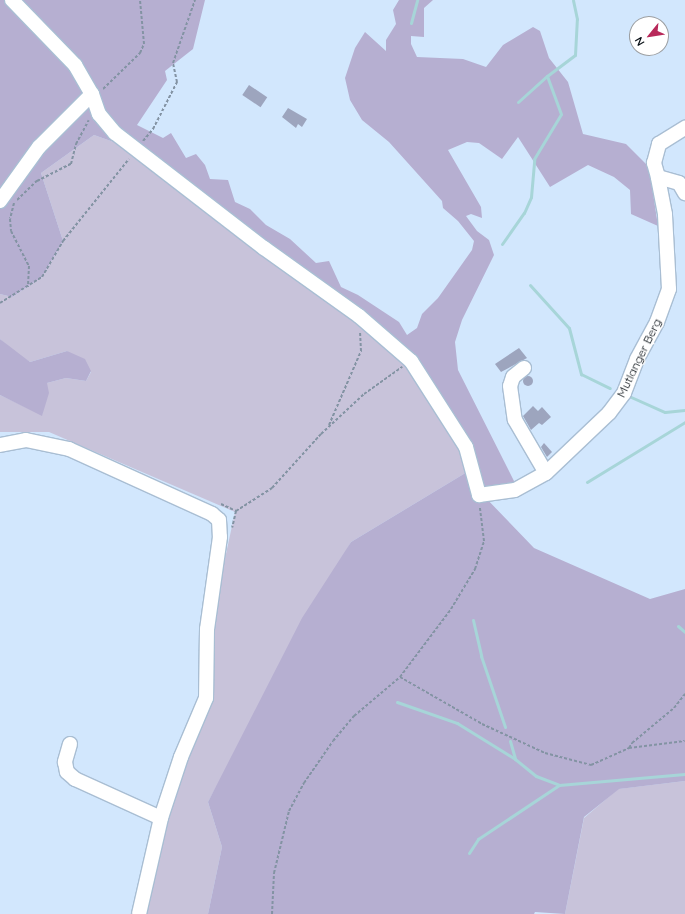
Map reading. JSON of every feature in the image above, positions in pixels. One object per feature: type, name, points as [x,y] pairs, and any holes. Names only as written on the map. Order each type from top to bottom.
[{"type":"street","points":[[12,0],[75,65],[93,99],[99,114],[115,132],[136,150],[359,316],[411,361],[466,447],[479,495]]},
{"type":"street","points":[[0,201],[39,147],[93,99]]},
{"type":"street","name":"Mutlanger Berg","points":[[479,495],[515,490],[546,473],[609,413],[624,393],[637,359],[657,322],[669,283],[665,214],[654,163],[659,144],[685,128]]},
{"type":"street","points":[[658,177],[679,183],[685,193]]},
{"type":"street","points":[[524,368],[513,377],[510,386],[515,420],[546,473]]},
{"type":"street","points":[[0,445],[26,440],[40,441],[68,449],[212,514],[219,520],[220,537],[207,629],[206,698],[181,757],[161,818],[139,914]]},
{"type":"street","points":[[70,744],[65,762],[67,772],[75,779],[161,818]]},
{"type":"path","points":[[28,287],[29,266],[11,231],[10,219],[15,202],[37,181],[71,164],[76,144],[93,99],[140,53],[144,44],[140,0]]},
{"type":"path","points":[[0,303],[42,277],[63,241],[153,129],[177,82],[173,63],[195,0]]},
{"type":"path","points":[[328,427],[361,351],[359,316]]},
{"type":"path","points":[[231,534],[236,511],[272,488],[328,427],[364,394],[411,361]]},
{"type":"path","points":[[272,914],[274,873],[289,811],[304,783],[332,740],[354,716],[400,677],[451,609],[476,569],[484,541],[479,495]]},
{"type":"path","points":[[214,502],[236,511]]},
{"type":"path","points":[[400,677],[482,724],[545,753],[591,765],[629,748],[685,741]]},
{"type":"path","points":[[629,748],[632,743],[674,708],[685,694]]},
{"type":"shaded area","points":[[0,0],[205,0],[193,49],[165,71],[167,80],[137,125],[163,138],[171,133],[186,158],[196,154],[205,165],[210,179],[228,180],[235,202],[250,209],[266,225],[290,239],[316,263],[329,261],[341,287],[358,295],[399,322],[407,335],[417,328],[422,314],[438,298],[472,250],[474,241],[458,221],[443,208],[442,201],[389,142],[362,120],[350,100],[345,78],[355,48],[365,32],[386,51],[386,40],[396,24],[393,10],[399,0],[433,0],[424,8],[424,37],[411,36],[411,44],[417,57],[463,59],[486,67],[503,45],[533,27],[540,31],[549,58],[568,82],[583,134],[626,144],[649,167],[658,226],[631,214],[630,190],[614,177],[588,165],[550,187],[518,137],[502,159],[479,143],[467,142],[448,150],[481,207],[482,218],[471,214],[466,216],[477,231],[489,240],[494,255],[462,320],[455,342],[458,370],[514,481],[515,490],[483,495],[534,548],[650,599],[685,589],[685,781],[619,789],[584,817],[565,914],[535,912],[534,914],[208,914],[222,847],[208,802],[302,618],[351,542],[472,469],[411,361],[136,150],[94,135],[41,173],[63,241],[42,277],[12,297],[0,294]]},
{"type":"shaded area","points":[[94,135],[136,150],[411,361],[472,469],[351,542],[208,802],[222,847],[208,914],[143,914],[167,809],[211,696],[212,619],[235,512],[49,432],[0,432],[0,395],[42,415],[47,383],[66,378],[86,381],[91,372],[67,351],[30,362],[18,355],[0,339],[0,294],[12,297],[42,277],[63,241],[41,173]]},
{"type":"shaded area","points":[[0,339],[30,362],[67,351],[85,359],[91,371],[86,381],[66,378],[47,383],[49,393],[42,416],[0,395]]},
{"type":"shaded area","points":[[685,781],[685,914],[565,914],[584,818],[618,789]]},
{"type":"building","points":[[249,85],[267,97],[261,107],[242,95]]},
{"type":"building","points":[[288,108],[307,119],[302,127],[298,124],[296,128],[282,117]]},
{"type":"building","points":[[519,348],[527,358],[501,372],[495,364]]},
{"type":"building","points":[[526,376],[530,376],[532,377],[532,385],[526,386],[523,383],[523,379]]},
{"type":"building","points":[[533,406],[538,411],[542,407],[551,417],[542,425],[539,423],[531,430],[523,416]]},
{"type":"building","points":[[544,443],[552,452],[547,457],[541,447]]},
{"type":"waterway","points":[[411,23],[417,0]]},
{"type":"waterway","points":[[502,244],[524,213],[531,197],[534,159],[561,114],[547,76],[575,55],[577,19],[573,0]]},
{"type":"waterway","points":[[518,102],[547,76]]},
{"type":"waterway","points":[[530,285],[569,328],[581,374],[610,388]]},
{"type":"waterway","points":[[631,397],[665,412],[685,410]]},
{"type":"waterway","points":[[587,482],[685,422]]},
{"type":"waterway","points":[[473,620],[481,656],[505,727]]},
{"type":"waterway","points":[[678,626],[685,632]]},
{"type":"waterway","points":[[397,702],[457,723],[515,759],[536,776],[559,785],[685,774]]},
{"type":"waterway","points":[[510,741],[515,759]]},
{"type":"waterway","points":[[469,853],[478,839],[559,785]]}]
